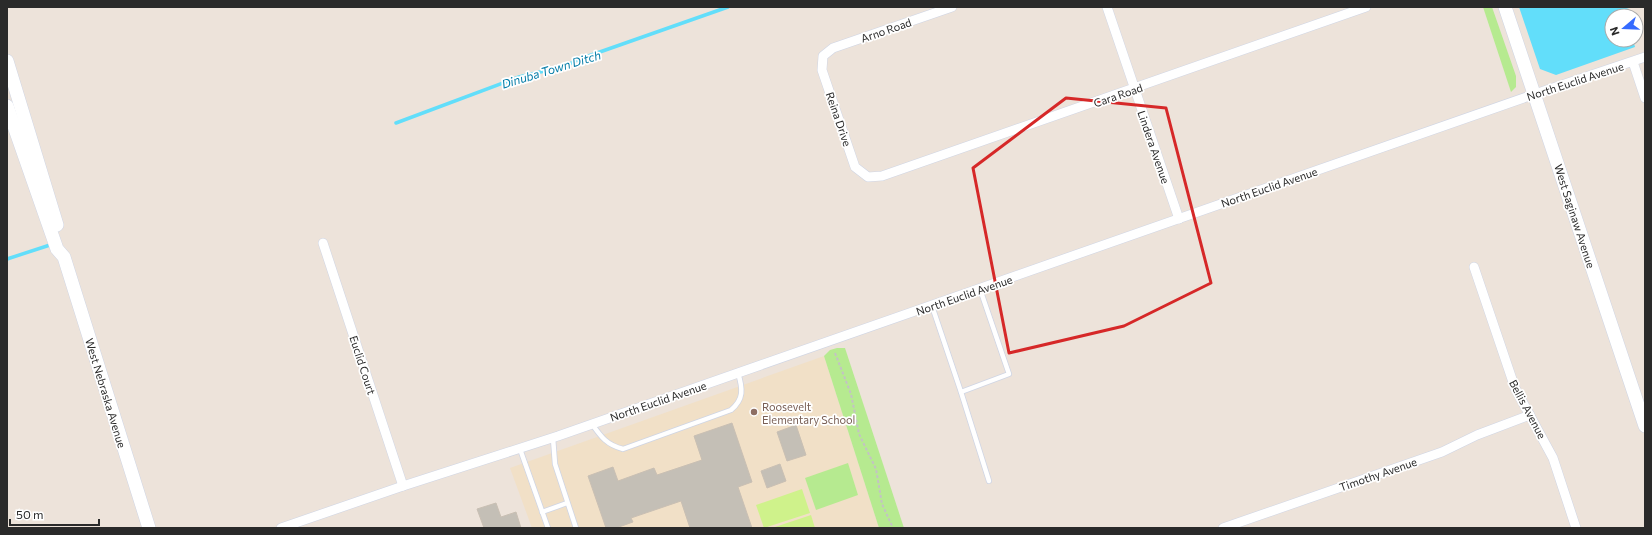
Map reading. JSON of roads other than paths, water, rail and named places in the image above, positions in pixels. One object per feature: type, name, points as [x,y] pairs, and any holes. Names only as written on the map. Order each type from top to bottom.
[{"type":"street","name":"Arno Road","points":[[823,56],[833,48],[952,7]]},
{"type":"street","name":"Lindera Avenue","points":[[1107,7],[1179,219]]},
{"type":"street","name":"Cara Road","points":[[868,177],[882,176],[1366,7]]},
{"type":"street","name":"West Saginaw Avenue","points":[[1505,7],[1645,426]]},
{"type":"street","name":"Reina Drive","points":[[823,56],[822,70],[856,167],[868,177]]},
{"type":"street","name":"North Euclid Avenue","points":[[281,528],[403,486],[552,438],[1535,94],[1645,57]]},
{"type":"street","name":"West Nebraska Avenue","points":[[7,61],[65,247],[64,257],[149,528]]},
{"type":"street","points":[[1633,62],[1645,98]]},
{"type":"street","name":"West Nebraska Avenue","points":[[7,106],[57,249],[64,257]]},
{"type":"street","name":"Euclid Court","points":[[323,243],[403,486]]},
{"type":"street","name":"Bellis Avenue","points":[[1474,267],[1510,373],[1553,458],[1576,528]]},
{"type":"street","name":"Timothy Avenue","points":[[1223,528],[1442,452],[1477,435],[1530,415]]},
{"type":"lane","points":[[961,392],[1010,374],[980,289]]},
{"type":"lane","points":[[932,306],[990,481]]},
{"type":"lane","points":[[592,424],[603,439],[613,447],[623,449],[731,410],[738,404],[743,392],[738,373]]},
{"type":"lane","points":[[552,438],[555,464],[576,528]]},
{"type":"lane","points":[[520,449],[548,528]]},
{"type":"lane","points":[[542,512],[567,503]]},
{"type":"water","points":[[1519,7],[1632,7],[1604,8],[1604,48],[1632,48],[1556,75],[1540,69]]},
{"type":"waterway","name":"Dinuba Town Ditch","points":[[396,123],[519,77],[562,68],[577,60],[728,7]]},
{"type":"waterway","name":"Dinuba Town Ditch","points":[[7,259],[50,245]]},
{"type":"place","name":"Roosevelt Elementary School","points":[[754,412]]}]
